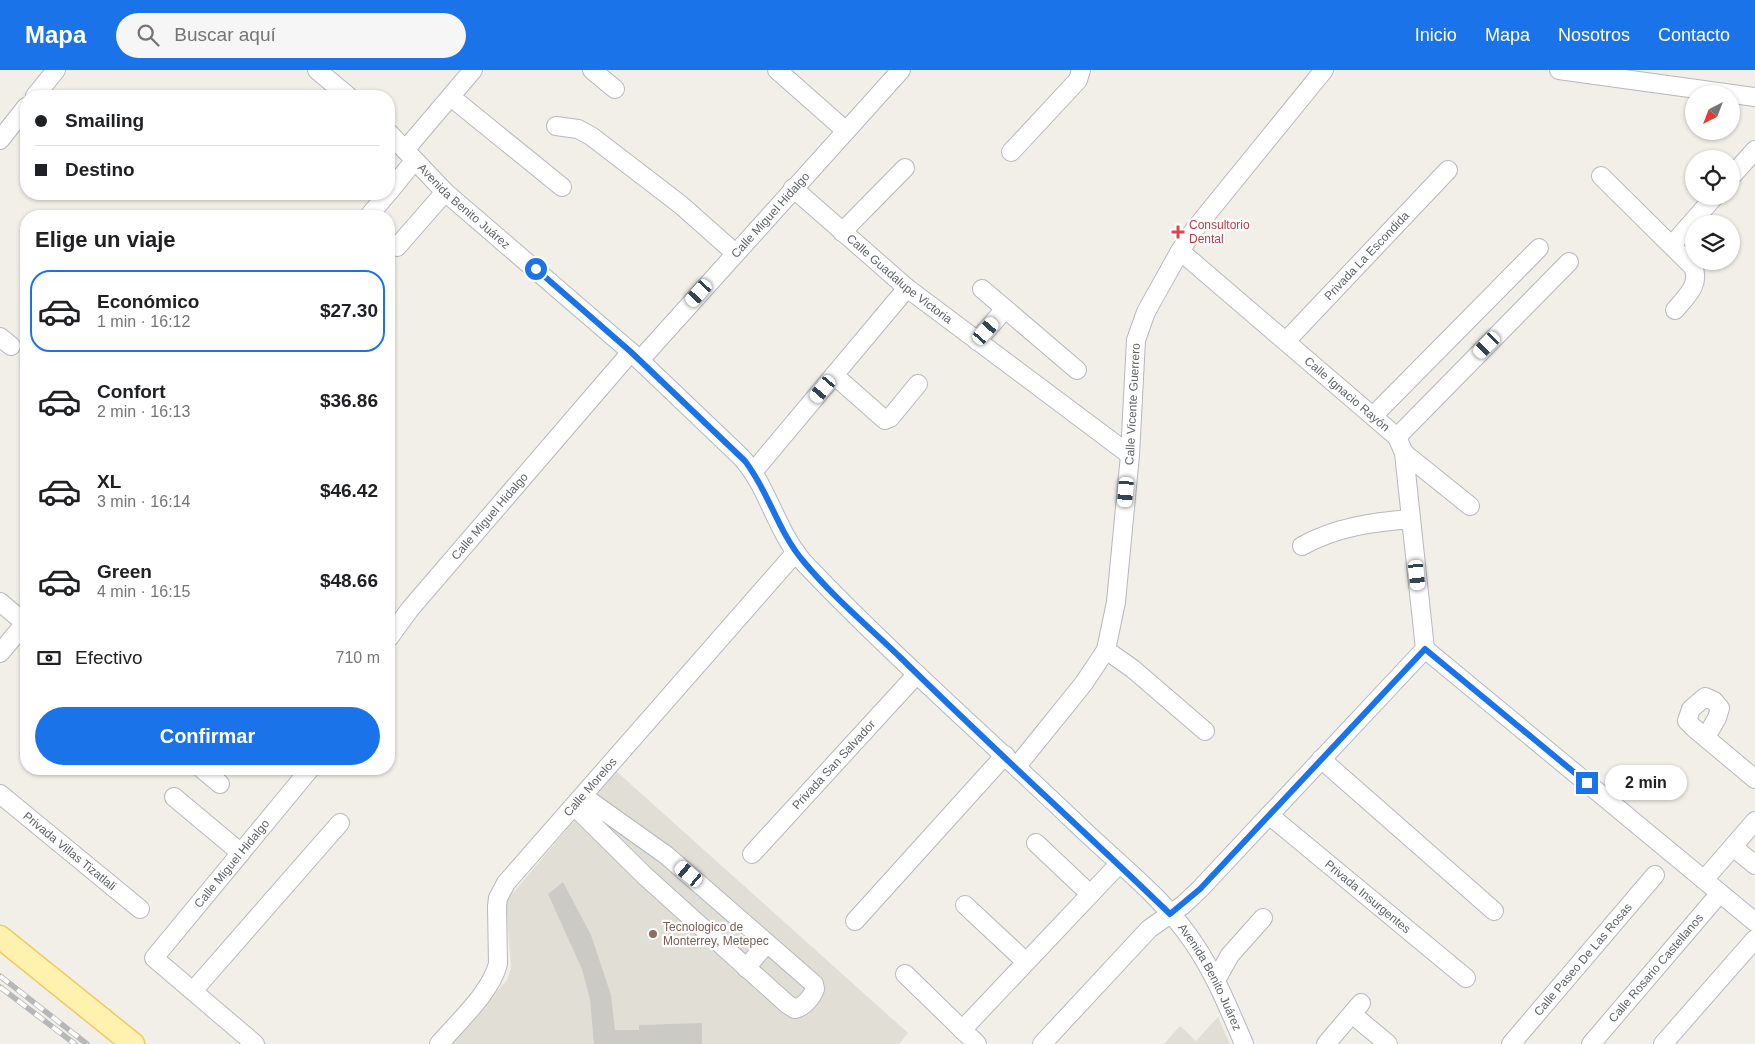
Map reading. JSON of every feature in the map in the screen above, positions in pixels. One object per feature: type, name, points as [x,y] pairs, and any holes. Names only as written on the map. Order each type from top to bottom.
[{"type":"main road","points":[[0,937],[133,1044]]},
{"type":"street","points":[[40,90],[56,70]]},
{"type":"street","points":[[317,70],[341,90]]},
{"type":"street","points":[[395,181],[451,97],[473,70]]},
{"type":"street","points":[[592,70],[615,89]]},
{"type":"street","points":[[777,70],[845,130]]},
{"type":"street","name":"Calle Miguel Hidalgo","points":[[395,630],[410,610],[635,356],[735,253],[901,70]]},
{"type":"street","points":[[1011,152],[1078,80],[1081,70]]},
{"type":"street","name":"Calle Vicente Guerrero","points":[[855,921],[1011,761],[1084,682],[1106,650],[1116,602],[1130,455],[1134,360],[1139,328],[1180,251],[1212,207],[1324,70]]},
{"type":"street","points":[[1559,70],[1755,97]]},
{"type":"street","points":[[451,97],[562,187]]},
{"type":"street","points":[[0,140],[20,115]]},
{"type":"street","points":[[556,126],[578,129],[591,136],[681,205],[735,253]]},
{"type":"street","name":"Avenida Benito Juárez","points":[[395,140],[445,192],[635,356],[740,456],[753,472],[796,552],[816,576],[1170,914],[1194,943],[1216,980],[1244,1044]]},
{"type":"street","points":[[1740,167],[1755,150]]},
{"type":"street","points":[[842,232],[905,168]]},
{"type":"street","name":"Privada La Escondida","points":[[1287,340],[1448,170]]},
{"type":"street","points":[[1601,176],[1693,267],[1696,277],[1692,289],[1675,310]]},
{"type":"street","name":"Calle Guadalupe Victoria","points":[[792,188],[907,288],[1130,455]]},
{"type":"street","points":[[397,247],[445,192]]},
{"type":"street","points":[[373,210],[382,200]]},
{"type":"street","points":[[1672,245],[1706,205]]},
{"type":"street","points":[[1374,415],[1539,248]]},
{"type":"street","name":"Calle Ignacio Rayón","points":[[1180,251],[1374,415],[1400,445],[1470,506]]},
{"type":"street","points":[[1569,262],[1400,445],[1411,519],[1425,649],[1755,922]]},
{"type":"street","points":[[753,472],[907,288]]},
{"type":"street","points":[[982,290],[1077,370]]},
{"type":"street","points":[[977,341],[1005,309]]},
{"type":"street","points":[[834,375],[885,420],[890,418],[918,384]]},
{"type":"street","points":[[1302,546],[1342,528],[1411,519]]},
{"type":"street","name":"Calle Morelos","points":[[439,1044],[486,988],[496,972],[498,964],[497,906],[502,890],[796,552]]},
{"type":"street","points":[[0,602],[20,618]]},
{"type":"street","points":[[0,653],[20,630]]},
{"type":"street","points":[[1042,1044],[1149,929],[1200,889],[1425,649]]},
{"type":"street","points":[[1106,650],[1133,669],[1205,731]]},
{"type":"street","name":"Privada San Salvador","points":[[752,854],[917,674]]},
{"type":"street","points":[[1706,737],[1755,779]]},
{"type":"street","points":[[1322,759],[1494,911]]},
{"type":"street","points":[[209,775],[220,784]]},
{"type":"street","name":"Calle Miguel Hidalgo","points":[[193,991],[154,958],[305,775]]},
{"type":"street","name":"Privada Villas Tizatlali","points":[[0,794],[140,909]]},
{"type":"street","points":[[174,797],[241,853]]},
{"type":"street","points":[[578,801],[666,855],[814,984],[815,989],[812,996],[799,1008],[791,1007],[645,876],[578,801]]},
{"type":"street","name":"Privada Insurgentes","points":[[1269,815],[1466,978]]},
{"type":"street","points":[[1704,880],[1755,821]]},
{"type":"street","points":[[255,1044],[193,991],[340,823]]},
{"type":"street","points":[[1036,843],[1090,894]]},
{"type":"street","points":[[1733,847],[1755,865]]},
{"type":"street","points":[[962,1030],[1119,864]]},
{"type":"street","name":"Calle Paseo De Las Rosas","points":[[1511,1044],[1655,875]]},
{"type":"street","name":"Calle Rosario Castellanos","points":[[1591,1044],[1720,893]]},
{"type":"street","points":[[965,905],[1026,962]]},
{"type":"street","points":[[1216,980],[1230,955],[1263,918]]},
{"type":"street","points":[[1664,1044],[1755,938]]},
{"type":"street","points":[[746,968],[767,944]]},
{"type":"street","points":[[905,974],[977,1044]]},
{"type":"street","points":[[1326,1044],[1357,1008],[1388,1044]]},
{"type":"shaded area","name":"Tecnologico de Monterrey, Metepec","points":[[616,771],[908,1033],[899,1044],[452,1044],[507,980],[511,967],[506,901]]},
{"type":"shaded area","points":[[1218,1017],[1230,1044],[1164,1044],[1180,1026],[1196,1041]]},
{"type":"building","points":[[563,882],[591,935],[611,995],[615,1030],[639,1030],[639,1025],[702,1023],[702,1044],[594,1044],[590,999],[582,969],[548,894]]},
{"type":"railway","points":[[0,976],[87,1044]]},
{"type":"railway","points":[[0,987],[75,1044]]},
{"type":"place","name":"Consultorio Dental","points":[[1178,232]]},
{"type":"place","name":"Tecnologico de Monterrey, Metepec","points":[[653,934]]},
{"type":"route","points":[[536,269],[631,352],[745,461],[753,472],[789,543],[816,576],[939,696],[1016,766],[1170,914],[1200,889],[1425,649],[1587,783]]}]
